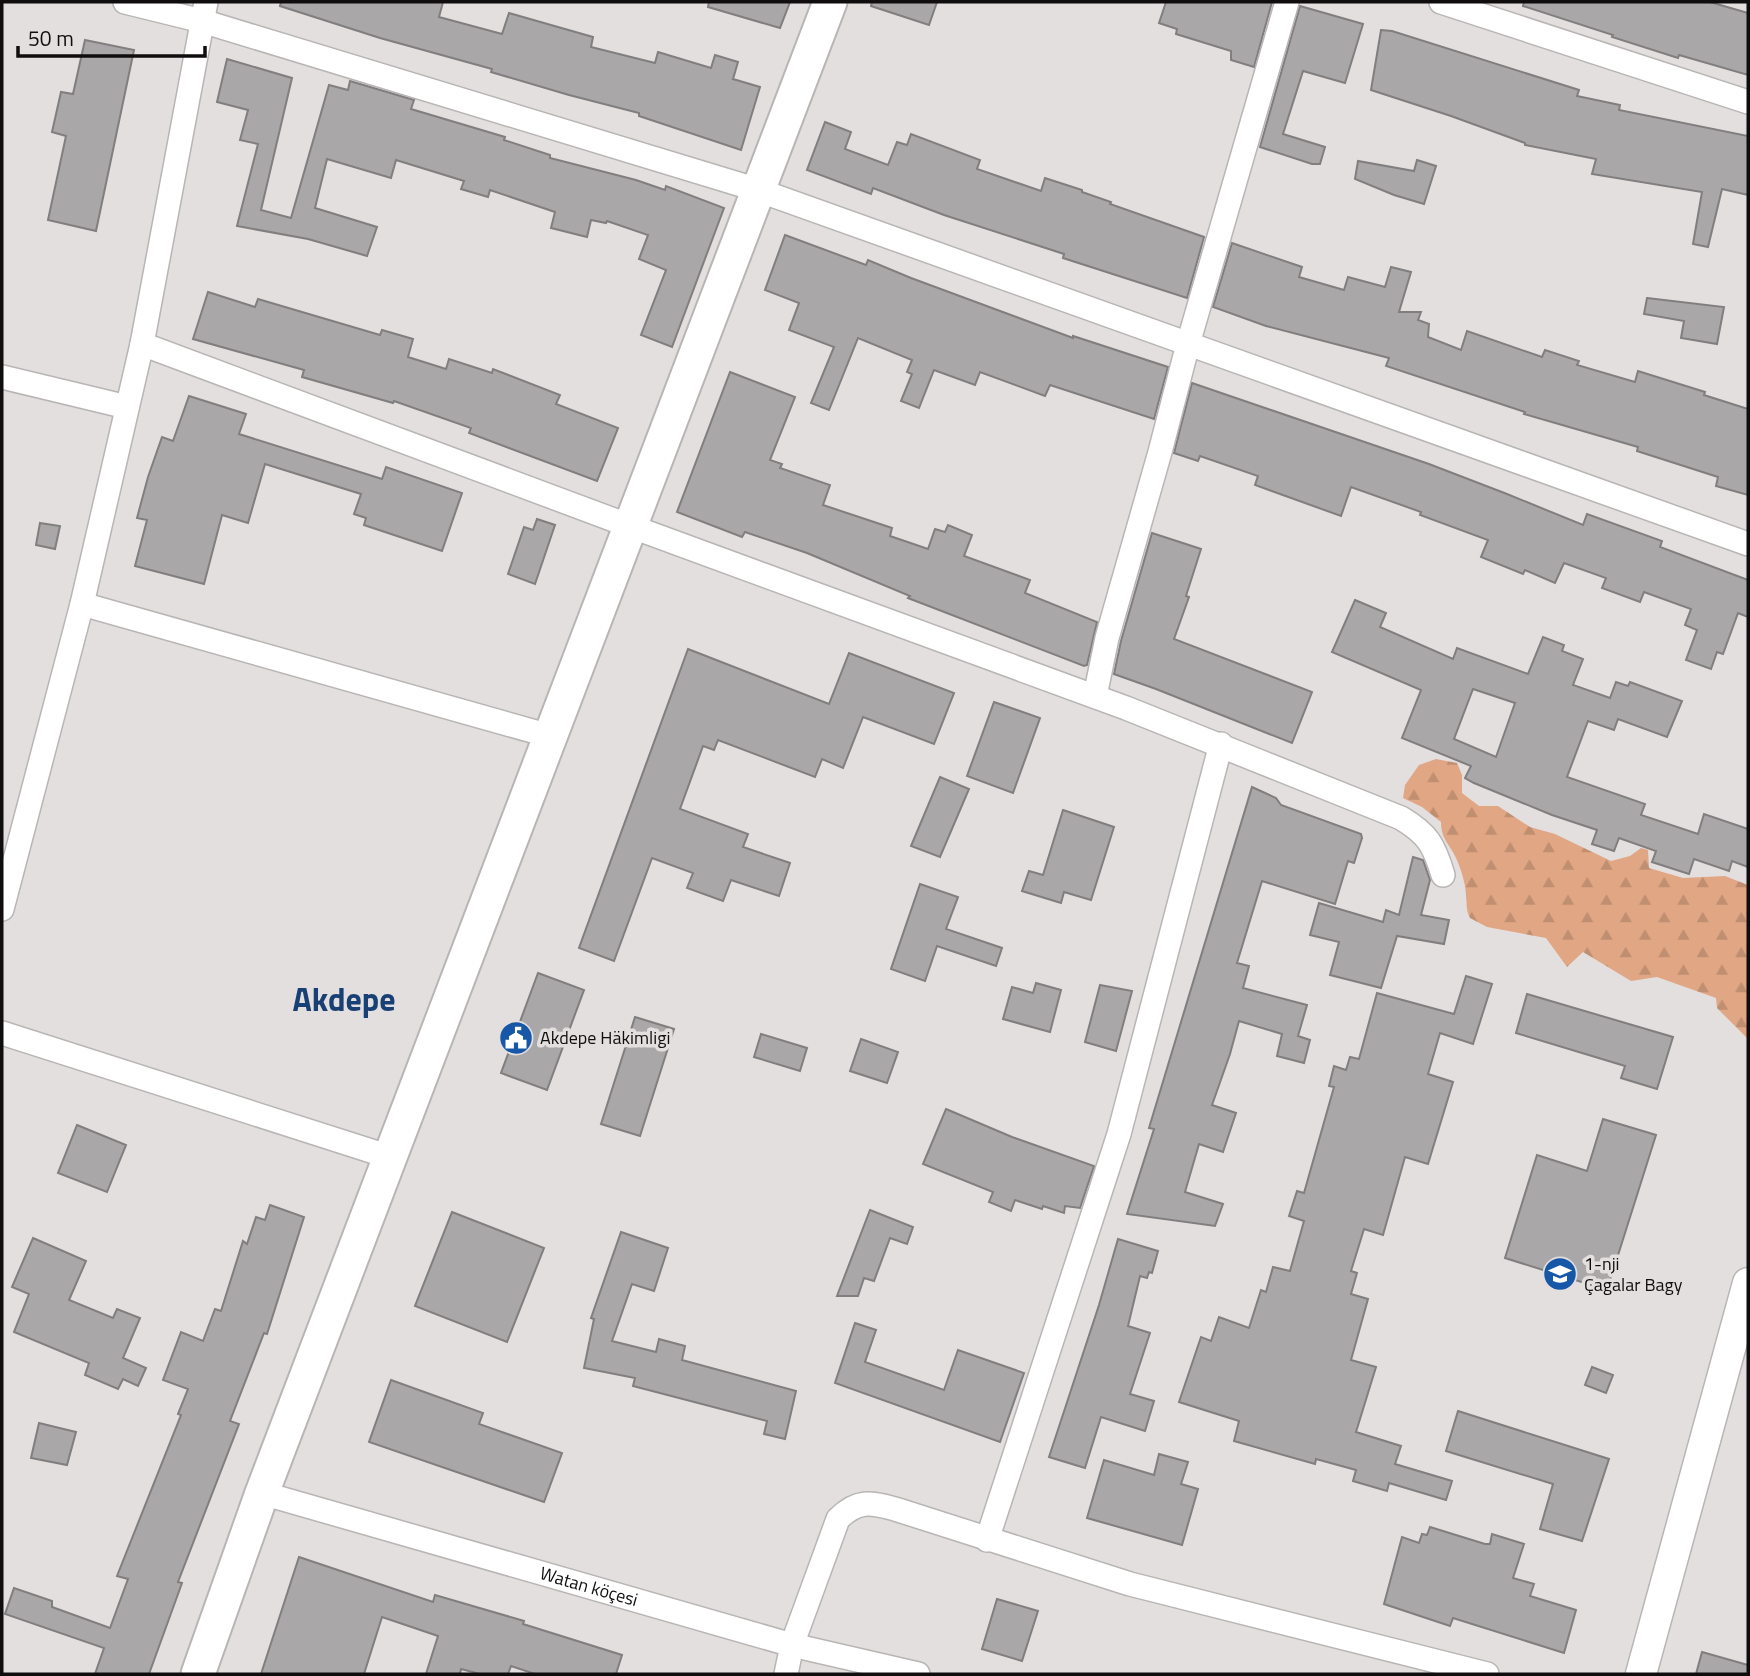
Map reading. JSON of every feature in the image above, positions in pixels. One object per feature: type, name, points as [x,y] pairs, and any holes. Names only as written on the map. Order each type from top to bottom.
[{"type":"main road","points":[[198,1674],[262,1493],[830,2]]},
{"type":"street","points":[[125,2],[204,11],[758,190],[1748,544]]},
{"type":"street","points":[[1095,696],[1107,638],[1188,344],[1287,2]]},
{"type":"street","points":[[1441,2],[1748,102]]},
{"type":"street","points":[[2,909],[82,604],[142,344],[204,11]]},
{"type":"street","points":[[142,344],[1221,744],[1401,818],[1420,829],[1435,848],[1443,875]]},
{"type":"street","points":[[2,377],[127,407]]},
{"type":"street","points":[[82,604],[550,736]]},
{"type":"street","points":[[987,1540],[1119,1134],[1221,744]]},
{"type":"street","points":[[2,1032],[390,1157]]},
{"type":"street","points":[[1641,1674],[1739,1353],[1748,1283]]},
{"type":"street","name":"Watan köçesi","points":[[262,1493],[793,1645],[918,1674]]},
{"type":"street","points":[[786,1674],[793,1645],[838,1518],[849,1508],[878,1504],[1130,1584],[1488,1674]]},
{"type":"green space","points":[[1436,759],[1457,763],[1462,775],[1462,793],[1479,806],[1498,806],[1530,827],[1555,834],[1611,861],[1630,856],[1641,848],[1648,850],[1649,868],[1683,878],[1725,876],[1748,885],[1748,1039],[1717,1008],[1716,998],[1657,977],[1631,981],[1583,952],[1567,967],[1546,938],[1487,927],[1470,918],[1461,872],[1444,837],[1441,822],[1422,807],[1403,798],[1405,785],[1419,765]]},
{"type":"building","points":[[281,2],[443,2],[439,17],[502,34],[509,13],[593,37],[591,47],[655,63],[658,52],[711,68],[715,55],[738,62],[733,79],[760,87],[741,150],[639,116],[639,113],[491,72],[492,69],[380,38],[280,6]]},
{"type":"building","points":[[709,2],[790,2],[780,28],[708,7]]},
{"type":"building","points":[[872,2],[937,2],[929,25],[871,6]]},
{"type":"building","points":[[1166,2],[1272,2],[1254,67],[1231,60],[1231,51],[1176,34],[1177,29],[1159,23]]},
{"type":"building","points":[[1524,2],[1710,2],[1748,13],[1748,75],[1679,55],[1678,58],[1612,37],[1613,35],[1523,6]]},
{"type":"building","points":[[1300,6],[1363,24],[1345,83],[1303,71],[1283,134],[1325,147],[1320,164],[1312,164],[1260,147]]},
{"type":"building","points":[[1381,30],[1392,31],[1579,90],[1577,96],[1620,105],[1619,110],[1748,136],[1748,195],[1722,189],[1708,247],[1693,244],[1702,192],[1592,174],[1596,159],[1525,145],[1451,116],[1371,90]]},
{"type":"building","points":[[85,40],[134,50],[96,231],[48,220],[66,136],[52,132],[61,92],[73,94]]},
{"type":"building","points":[[227,59],[292,78],[261,210],[291,218],[329,85],[348,90],[350,81],[414,100],[411,109],[505,137],[504,140],[550,155],[550,158],[665,190],[666,186],[724,208],[672,347],[641,335],[666,270],[639,259],[648,235],[607,221],[591,220],[587,237],[551,228],[555,212],[490,190],[488,197],[461,189],[464,181],[396,160],[391,178],[327,159],[315,208],[377,227],[367,256],[308,239],[237,226],[258,144],[240,140],[248,110],[217,102]]},
{"type":"building","points":[[825,122],[851,132],[845,149],[888,165],[897,142],[907,145],[911,134],[980,160],[977,169],[1041,191],[1045,178],[1204,237],[1187,298],[1063,258],[1064,254],[944,215],[873,188],[871,194],[807,170]]},
{"type":"building","points":[[1417,160],[1436,166],[1424,204],[1355,179],[1358,161],[1414,171]]},
{"type":"building","points":[[785,235],[866,265],[868,260],[1073,338],[1168,367],[1154,419],[1050,385],[1045,396],[980,372],[975,385],[934,370],[919,408],[901,401],[912,374],[907,372],[912,360],[858,338],[829,410],[811,403],[834,347],[789,330],[799,303],[765,290]]},
{"type":"building","points":[[1232,243],[1302,267],[1299,277],[1344,290],[1348,277],[1385,287],[1391,267],[1411,272],[1399,312],[1421,312],[1418,320],[1429,324],[1428,337],[1461,350],[1467,331],[1542,357],[1545,350],[1579,361],[1577,365],[1635,382],[1638,371],[1748,409],[1748,495],[1716,486],[1718,477],[1637,451],[1638,447],[1524,414],[1525,412],[1386,366],[1389,358],[1266,326],[1213,307]]},
{"type":"building","points":[[208,292],[255,307],[258,299],[380,335],[382,330],[413,339],[408,357],[446,369],[449,359],[492,373],[493,369],[560,395],[556,404],[618,428],[597,481],[469,433],[471,428],[394,401],[393,403],[302,377],[304,370],[193,339]]},
{"type":"building","points":[[1647,298],[1724,307],[1717,344],[1681,338],[1684,321],[1644,314]]},
{"type":"building","points":[[730,372],[795,397],[770,460],[782,464],[780,468],[830,485],[823,505],[892,528],[890,536],[928,549],[935,529],[945,532],[948,525],[972,535],[964,556],[1030,580],[1025,593],[1097,622],[1087,665],[908,598],[910,596],[807,553],[745,532],[742,537],[677,512]]},
{"type":"building","points":[[1192,383],[1429,464],[1583,525],[1587,514],[1662,541],[1660,547],[1748,580],[1748,617],[1738,613],[1723,654],[1717,652],[1711,669],[1686,660],[1697,630],[1685,625],[1691,609],[1644,592],[1640,602],[1602,588],[1606,578],[1564,563],[1555,583],[1525,570],[1523,574],[1481,557],[1488,540],[1351,487],[1341,516],[1255,485],[1258,476],[1200,456],[1198,461],[1174,453]]},
{"type":"building","points":[[189,396],[246,414],[239,434],[382,479],[386,467],[462,493],[442,551],[364,525],[366,518],[354,514],[361,494],[265,464],[248,523],[222,515],[204,584],[135,566],[147,520],[137,518],[148,477],[162,437],[173,441]]},
{"type":"building","points":[[537,519],[555,525],[535,584],[508,574],[524,527],[533,530]]},
{"type":"building","points":[[40,523],[60,526],[55,549],[36,545]]},
{"type":"building","points":[[1152,533],[1201,549],[1186,596],[1189,597],[1174,639],[1312,692],[1292,743],[1114,674]]},
{"type":"building","points":[[1355,600],[1386,613],[1380,627],[1453,659],[1457,648],[1528,674],[1543,637],[1564,645],[1562,651],[1583,659],[1573,685],[1610,698],[1616,682],[1628,686],[1630,682],[1682,701],[1667,737],[1618,719],[1614,730],[1588,721],[1567,777],[1645,804],[1641,815],[1698,834],[1704,814],[1748,829],[1748,867],[1732,861],[1729,871],[1694,859],[1689,874],[1652,862],[1656,851],[1619,838],[1614,851],[1592,844],[1597,830],[1474,783],[1465,778],[1471,766],[1402,738],[1421,690],[1332,652]],"holes":[[[1473,689],[1515,703],[1496,757],[1454,739]]]},
{"type":"building","points":[[688,649],[829,704],[849,653],[954,693],[934,744],[863,717],[843,768],[822,759],[815,777],[718,740],[714,750],[703,746],[680,809],[748,834],[743,847],[790,863],[779,896],[731,880],[723,901],[687,888],[693,873],[652,858],[614,961],[579,948]]},
{"type":"building","points":[[994,702],[1040,718],[1013,793],[967,776]]},
{"type":"building","points":[[940,777],[969,789],[940,857],[911,846]]},
{"type":"building","points":[[1252,787],[1276,798],[1281,805],[1361,834],[1362,838],[1354,863],[1348,861],[1335,904],[1262,881],[1237,963],[1249,966],[1243,988],[1307,1005],[1298,1036],[1310,1040],[1304,1063],[1277,1056],[1282,1034],[1239,1021],[1212,1105],[1236,1113],[1223,1152],[1199,1144],[1185,1192],[1223,1204],[1215,1226],[1127,1214],[1154,1129],[1149,1128]]},
{"type":"building","points":[[1063,810],[1114,827],[1091,900],[1064,892],[1061,903],[1022,891],[1029,871],[1043,875]]},
{"type":"building","points":[[1413,857],[1423,860],[1430,880],[1421,915],[1449,920],[1444,944],[1397,936],[1381,988],[1330,975],[1339,942],[1310,935],[1319,903],[1383,922],[1386,910],[1399,915]]},
{"type":"building","points":[[920,884],[958,897],[946,929],[1002,948],[996,966],[937,946],[925,981],[891,969]]},
{"type":"building","points":[[538,973],[584,990],[547,1090],[501,1073]]},
{"type":"building","points":[[1466,976],[1492,984],[1473,1044],[1440,1033],[1428,1074],[1453,1082],[1428,1164],[1405,1157],[1383,1235],[1364,1229],[1351,1271],[1357,1273],[1351,1294],[1368,1299],[1351,1360],[1376,1367],[1356,1432],[1401,1446],[1395,1464],[1452,1481],[1446,1500],[1389,1483],[1387,1491],[1353,1481],[1356,1470],[1316,1459],[1315,1464],[1234,1441],[1239,1421],[1179,1402],[1201,1337],[1211,1341],[1219,1317],[1249,1328],[1261,1290],[1266,1292],[1273,1267],[1290,1271],[1304,1221],[1289,1216],[1297,1191],[1304,1193],[1334,1087],[1329,1086],[1334,1066],[1346,1070],[1350,1057],[1359,1059],[1377,993],[1454,1014]]},
{"type":"building","points":[[1036,983],[1061,990],[1050,1032],[1003,1019],[1012,987],[1033,993]]},
{"type":"building","points":[[1100,985],[1132,991],[1116,1051],[1085,1042]]},
{"type":"building","points":[[1527,994],[1673,1037],[1657,1089],[1621,1078],[1625,1066],[1516,1033]]},
{"type":"building","points":[[635,1017],[674,1029],[640,1136],[601,1124]]},
{"type":"building","points":[[761,1034],[807,1048],[800,1071],[754,1057]]},
{"type":"building","points":[[861,1039],[898,1052],[887,1083],[850,1071]]},
{"type":"building","points":[[946,1109],[1012,1137],[1094,1166],[1080,1208],[1065,1206],[1064,1213],[1015,1200],[1011,1211],[989,1202],[993,1192],[923,1164]]},
{"type":"building","points":[[1603,1119],[1656,1135],[1607,1290],[1505,1258],[1537,1155],[1587,1171]]},
{"type":"building","points":[[77,1125],[126,1145],[107,1192],[58,1173]]},
{"type":"building","points":[[270,1205],[304,1217],[267,1334],[264,1333],[230,1421],[239,1424],[178,1582],[182,1583],[149,1674],[95,1674],[104,1648],[5,1614],[14,1588],[52,1601],[52,1607],[110,1628],[128,1579],[117,1576],[181,1415],[178,1414],[188,1389],[163,1380],[181,1332],[203,1341],[215,1309],[221,1311],[243,1241],[247,1244],[256,1217],[265,1220]]},
{"type":"building","points":[[870,1210],[913,1227],[907,1244],[890,1238],[874,1281],[864,1278],[858,1296],[837,1296]]},
{"type":"building","points":[[452,1212],[544,1248],[507,1342],[415,1306]]},
{"type":"building","points":[[621,1232],[668,1248],[654,1291],[632,1284],[612,1341],[656,1352],[659,1339],[685,1346],[682,1360],[796,1391],[785,1439],[764,1434],[767,1421],[633,1386],[635,1378],[584,1368],[594,1319],[591,1318]]},
{"type":"building","points":[[33,1238],[86,1261],[69,1300],[113,1318],[117,1309],[140,1318],[123,1358],[146,1368],[138,1386],[123,1379],[118,1389],[85,1375],[89,1363],[14,1332],[29,1294],[12,1287]]},
{"type":"building","points":[[1118,1239],[1158,1251],[1152,1273],[1149,1272],[1147,1278],[1140,1276],[1128,1326],[1150,1333],[1130,1394],[1154,1401],[1145,1431],[1101,1417],[1085,1468],[1049,1457]]},
{"type":"building","points":[[855,1323],[876,1330],[865,1362],[944,1390],[958,1350],[1024,1373],[1000,1442],[835,1383]]},
{"type":"building","points":[[1592,1367],[1613,1375],[1606,1393],[1585,1385]]},
{"type":"building","points":[[391,1380],[483,1413],[479,1424],[562,1453],[544,1502],[369,1442]]},
{"type":"building","points":[[1458,1411],[1609,1459],[1582,1541],[1540,1529],[1553,1484],[1446,1451]]},
{"type":"building","points":[[39,1423],[76,1432],[67,1465],[31,1458]]},
{"type":"building","points":[[1159,1454],[1188,1462],[1181,1484],[1198,1489],[1182,1545],[1087,1518],[1104,1460],[1154,1475]]},
{"type":"building","points":[[1430,1527],[1485,1544],[1490,1544],[1492,1534],[1524,1544],[1513,1578],[1534,1584],[1530,1596],[1576,1610],[1564,1653],[1453,1618],[1450,1626],[1384,1604],[1402,1537],[1419,1543],[1422,1534],[1427,1535]]},
{"type":"building","points":[[299,1557],[433,1602],[435,1595],[524,1621],[523,1624],[622,1655],[616,1674],[535,1674],[511,1666],[508,1674],[480,1674],[461,1669],[460,1674],[426,1674],[438,1636],[382,1617],[364,1674],[261,1674]]},
{"type":"building","points":[[997,1599],[1038,1611],[1022,1661],[982,1649]]},
{"type":"building","points":[[1702,1652],[1748,1665],[1748,1674],[1696,1674]]},
{"type":"place","name":"Akdepe Häkimligi","points":[[516,1038]]},
{"type":"place","name":"1-nji Çagalar Bagy","points":[[1560,1274]]},
{"type":"district","name":"Akdepe","points":[[344,1000]]}]
